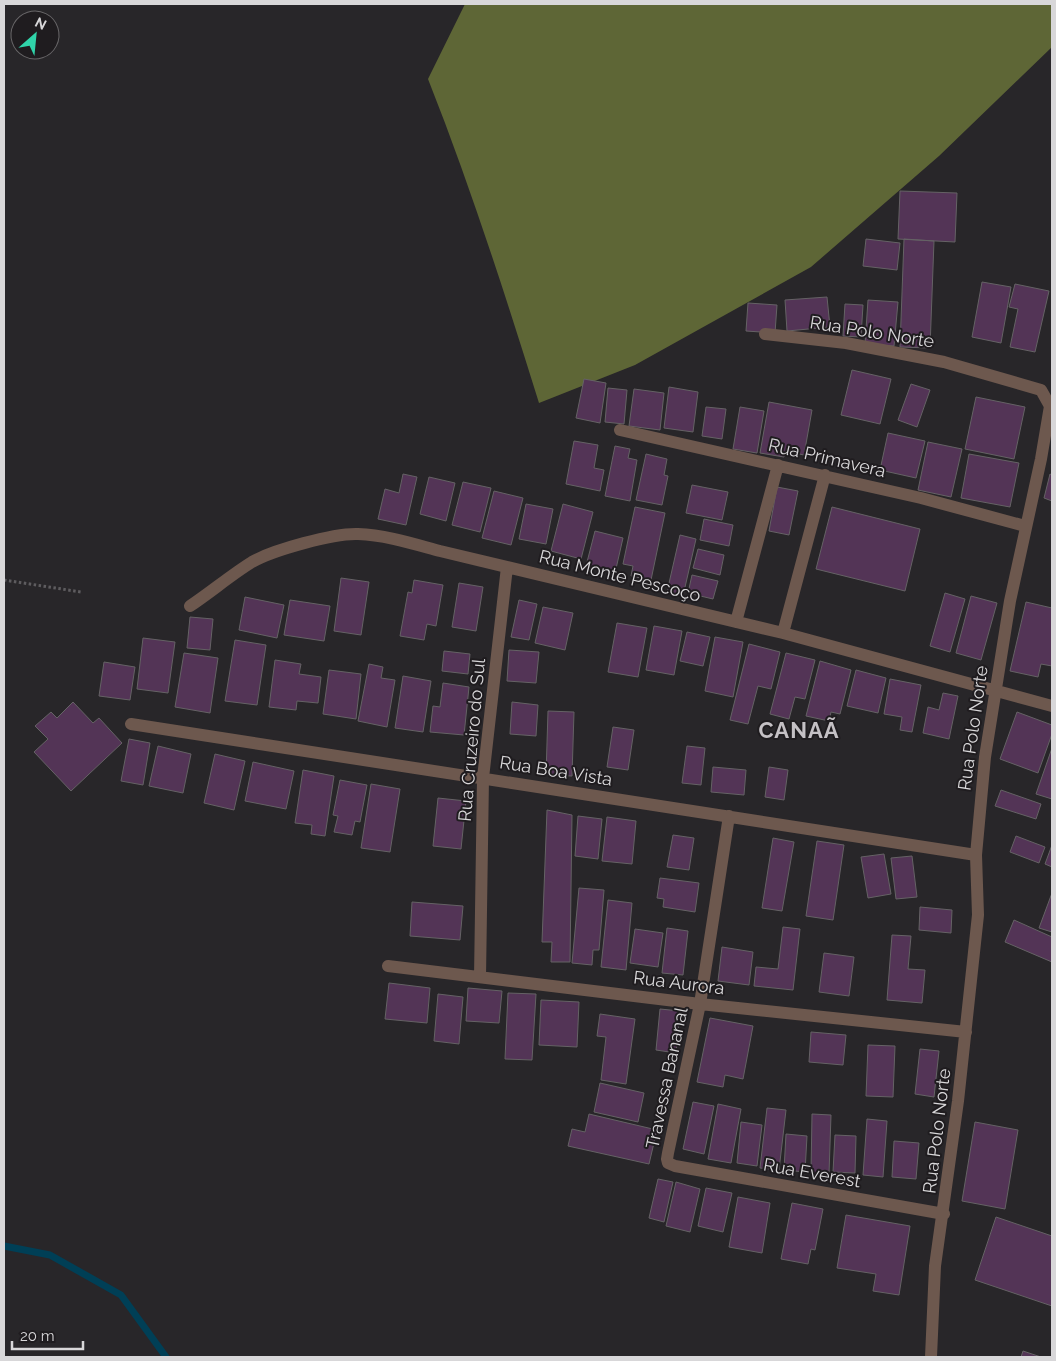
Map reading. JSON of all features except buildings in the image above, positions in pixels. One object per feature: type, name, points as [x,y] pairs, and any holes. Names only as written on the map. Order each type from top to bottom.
[{"type":"street","name":"Rua Polo Norte","points":[[765,334],[846,343],[944,362],[1041,390],[1050,406],[1042,459],[1025,526],[1010,601],[985,757],[976,855],[978,916],[944,1214],[935,1266],[931,1357]]},
{"type":"street","name":"Rua Primavera","points":[[620,430],[825,475],[922,498],[1025,526]]},
{"type":"street","points":[[736,622],[778,465]]},
{"type":"street","points":[[783,633],[825,475]]},
{"type":"street","name":"Rua Monte Pescoço","points":[[190,606],[254,561],[313,541],[334,536],[358,534],[392,539],[783,633],[1052,706]]},
{"type":"street","name":"Rua Cruzeiro do Sul","points":[[480,977],[483,778],[507,567]]},
{"type":"street","name":"Rua Boa Vista","points":[[131,724],[976,855]]},
{"type":"street","name":"Travessa Bananal","points":[[675,1166],[668,1163],[667,1160],[700,1004],[729,816]]},
{"type":"street","name":"Rua Aurora","points":[[388,966],[700,1004],[966,1032]]},
{"type":"street","name":"Rua Everest","points":[[675,1166],[944,1214]]},
{"type":"path","points":[[4,580],[81,592]]},
{"type":"green space","points":[[465,4],[1052,4],[1052,47],[939,156],[811,267],[635,365],[539,403],[486,240],[428,79]]},
{"type":"waterway","points":[[4,1246],[50,1255],[121,1295],[166,1357]]},
{"type":"district","name":"CANAÃ","points":[[799,730]]}]
